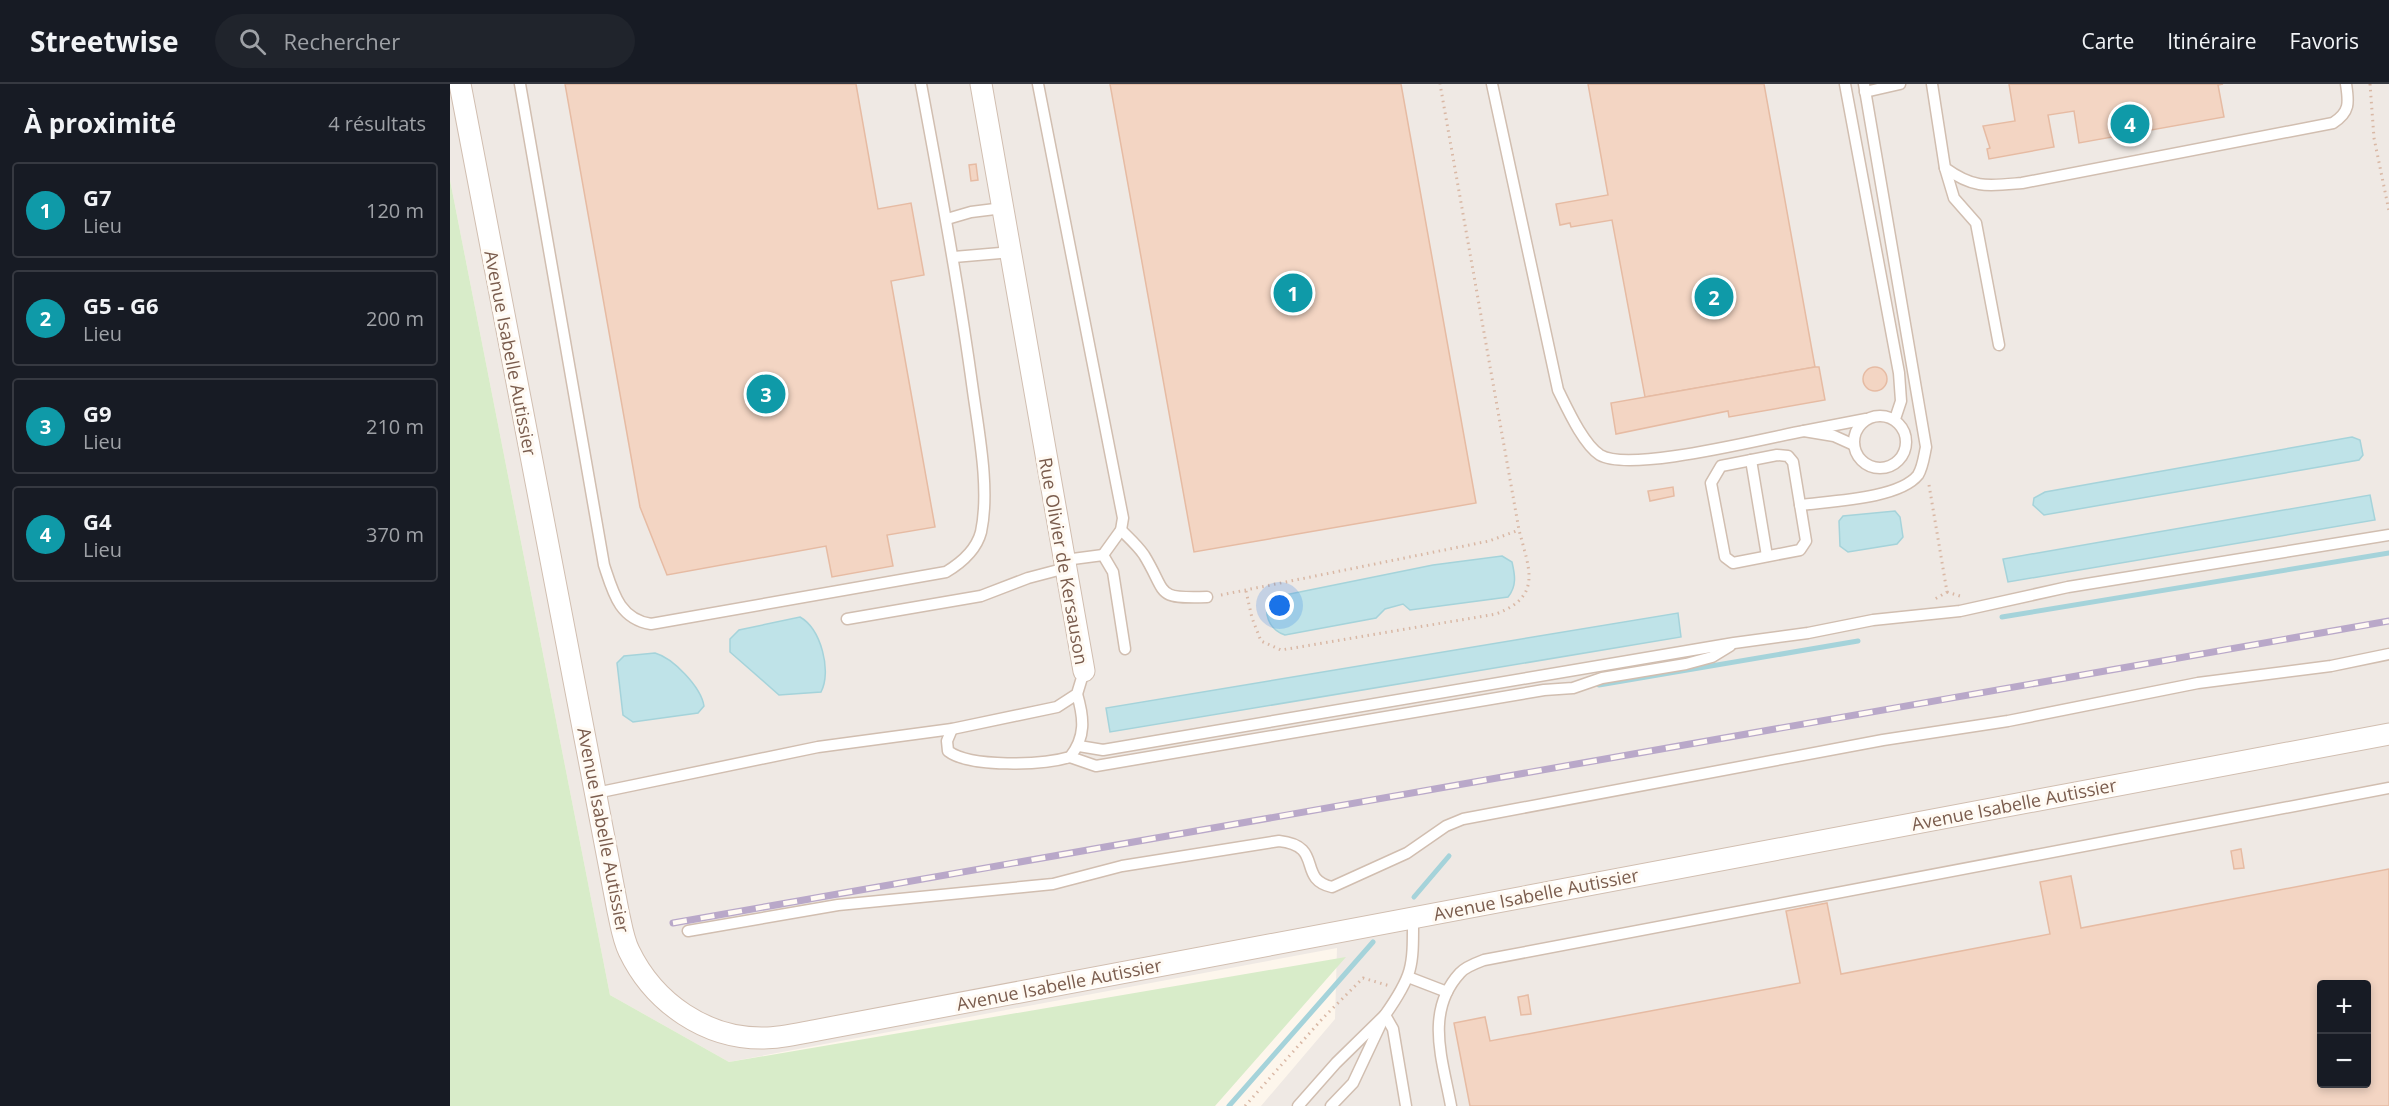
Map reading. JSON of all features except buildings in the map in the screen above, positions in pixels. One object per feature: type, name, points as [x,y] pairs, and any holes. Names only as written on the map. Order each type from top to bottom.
[{"type":"street","name":"Avenue Isabelle Autissier","points":[[460,84],[618,911],[629,951],[655,991],[681,1013],[710,1030],[734,1036],[765,1038],[818,1030],[2389,734]]},
{"type":"street","name":"Rue Olivier de Kersauson","points":[[981,84],[1084,671]]},
{"type":"lane","points":[[520,84],[604,564],[621,608],[630,617],[642,623],[651,624],[946,572],[962,562],[973,550],[981,533],[981,454],[954,257],[921,84]]},
{"type":"lane","points":[[847,619],[981,596],[1066,564],[1103,555],[1121,530],[1123,518],[1038,84]]},
{"type":"lane","points":[[1492,84],[1558,390],[1577,426],[1599,454],[1617,461],[1662,458],[1880,415],[1895,419],[1905,431],[1907,446],[1900,459],[1888,468],[1873,467],[1860,459],[1854,446],[1856,430],[1866,419]]},
{"type":"lane","points":[[1845,84],[1899,373],[1901,401],[1895,419]]},
{"type":"lane","points":[[1800,505],[1885,493],[1904,487],[1918,474],[1924,459],[1926,447],[1864,88],[1900,84]]},
{"type":"lane","points":[[1932,84],[1945,168],[1953,198],[1976,223],[1999,345]]},
{"type":"lane","points":[[1945,168],[1962,180],[1982,187],[2022,183],[2333,123],[2345,115],[2349,104],[2346,84]]},
{"type":"lane","points":[[947,219],[971,212],[1003,208]]},
{"type":"lane","points":[[954,257],[1012,252]]},
{"type":"lane","points":[[1804,431],[1834,436],[1854,446]]},
{"type":"lane","points":[[1777,455],[1788,456],[1793,462],[1800,505],[1806,541],[1800,550],[1733,563],[1725,557],[1711,483],[1721,466],[1777,455]]},
{"type":"lane","points":[[1751,460],[1767,556]]},
{"type":"lane","points":[[1121,530],[1143,554],[1158,586],[1167,594],[1179,598],[1207,597]]},
{"type":"lane","points":[[1079,746],[1103,750],[1734,643],[1808,633],[1873,620],[1960,611],[2068,587],[2389,535]]},
{"type":"lane","points":[[1103,555],[1113,572],[1125,649]]},
{"type":"lane","points":[[1070,757],[1096,766],[1544,690],[1574,688],[1602,678],[1686,664],[1712,657],[1734,643]]},
{"type":"lane","points":[[688,931],[838,905],[1053,884],[1122,866],[1278,841],[1294,843],[1302,848],[1313,878],[1323,885],[1332,887],[1407,853],[1446,826],[1463,819],[1883,740],[2008,721],[2198,683],[2331,666],[2389,654]]},
{"type":"lane","name":"Rue Olivier de Kersauson","points":[[1077,694],[1084,671]]},
{"type":"lane","points":[[596,793],[818,747],[952,729],[1057,707],[1077,694],[1082,712],[1082,736],[1079,746],[1070,757],[1054,762],[969,761],[948,751],[947,741],[952,729]]},
{"type":"lane","points":[[1451,1106],[1436,1028],[1447,992],[1461,972],[1484,960],[2389,788]]},
{"type":"lane","points":[[1331,1106],[1353,1083],[1385,1015],[1403,989],[1413,966],[1413,917]]},
{"type":"lane","points":[[1408,977],[1447,992]]},
{"type":"lane","points":[[1298,1106],[1336,1063],[1385,1015]]},
{"type":"lane","points":[[1385,1015],[1393,1029],[1406,1106]]},
{"type":"path","points":[[1246,591],[1252,618],[1261,641],[1281,650],[1496,614],[1513,608],[1523,600],[1528,586],[1529,570],[1519,530],[1440,84]]},
{"type":"path","points":[[2370,84],[2374,138],[2389,211]]},
{"type":"path","points":[[1924,459],[1947,592],[1934,600],[1931,615]]},
{"type":"path","points":[[1207,597],[1489,541],[1519,530]]},
{"type":"path","points":[[1245,1106],[1323,1018],[1363,978],[1403,989]]},
{"type":"shaded area","points":[[450,84],[2389,84],[2389,1106],[1261,1106],[1335,1019],[1337,948],[729,1062],[610,995],[450,180]]},
{"type":"green space","points":[[450,180],[610,995],[729,1062],[1346,957],[1215,1106],[450,1106]]},
{"type":"water","points":[[2352,437],[2360,440],[2363,455],[2359,460],[2044,515],[2033,505],[2034,498],[2045,492]]},
{"type":"water","points":[[2370,495],[2375,520],[2008,582],[2003,559]]},
{"type":"water","points":[[1895,511],[1900,517],[1903,537],[1897,544],[1848,552],[1840,546],[1839,521],[1843,516]]},
{"type":"water","points":[[1502,556],[1512,562],[1514,571],[1514,585],[1508,597],[1410,610],[1403,604],[1385,609],[1376,618],[1285,635],[1279,633],[1268,620],[1267,609],[1270,598],[1433,565]]},
{"type":"water","points":[[1678,613],[1681,637],[1110,732],[1106,708]]},
{"type":"water","points":[[800,617],[814,631],[819,640],[825,662],[824,683],[821,692],[779,695],[730,652],[730,639],[739,630]]},
{"type":"water","points":[[655,653],[678,667],[698,690],[704,706],[698,713],[633,722],[623,715],[617,663],[624,656]]},
{"type":"waterway","points":[[2002,617],[2389,553]]},
{"type":"waterway","points":[[1599,685],[1858,641]]},
{"type":"waterway","points":[[1414,897],[1449,856]]},
{"type":"waterway","points":[[1229,1106],[1373,942]]},
{"type":"railway","points":[[673,923],[2389,621]]},
{"type":"place","name":"G4","points":[[2130,124]]},
{"type":"place","name":"G7","points":[[1293,293]]},
{"type":"place","name":"G5 - G6","points":[[1714,297]]},
{"type":"place","name":"G9","points":[[766,394]]}]
